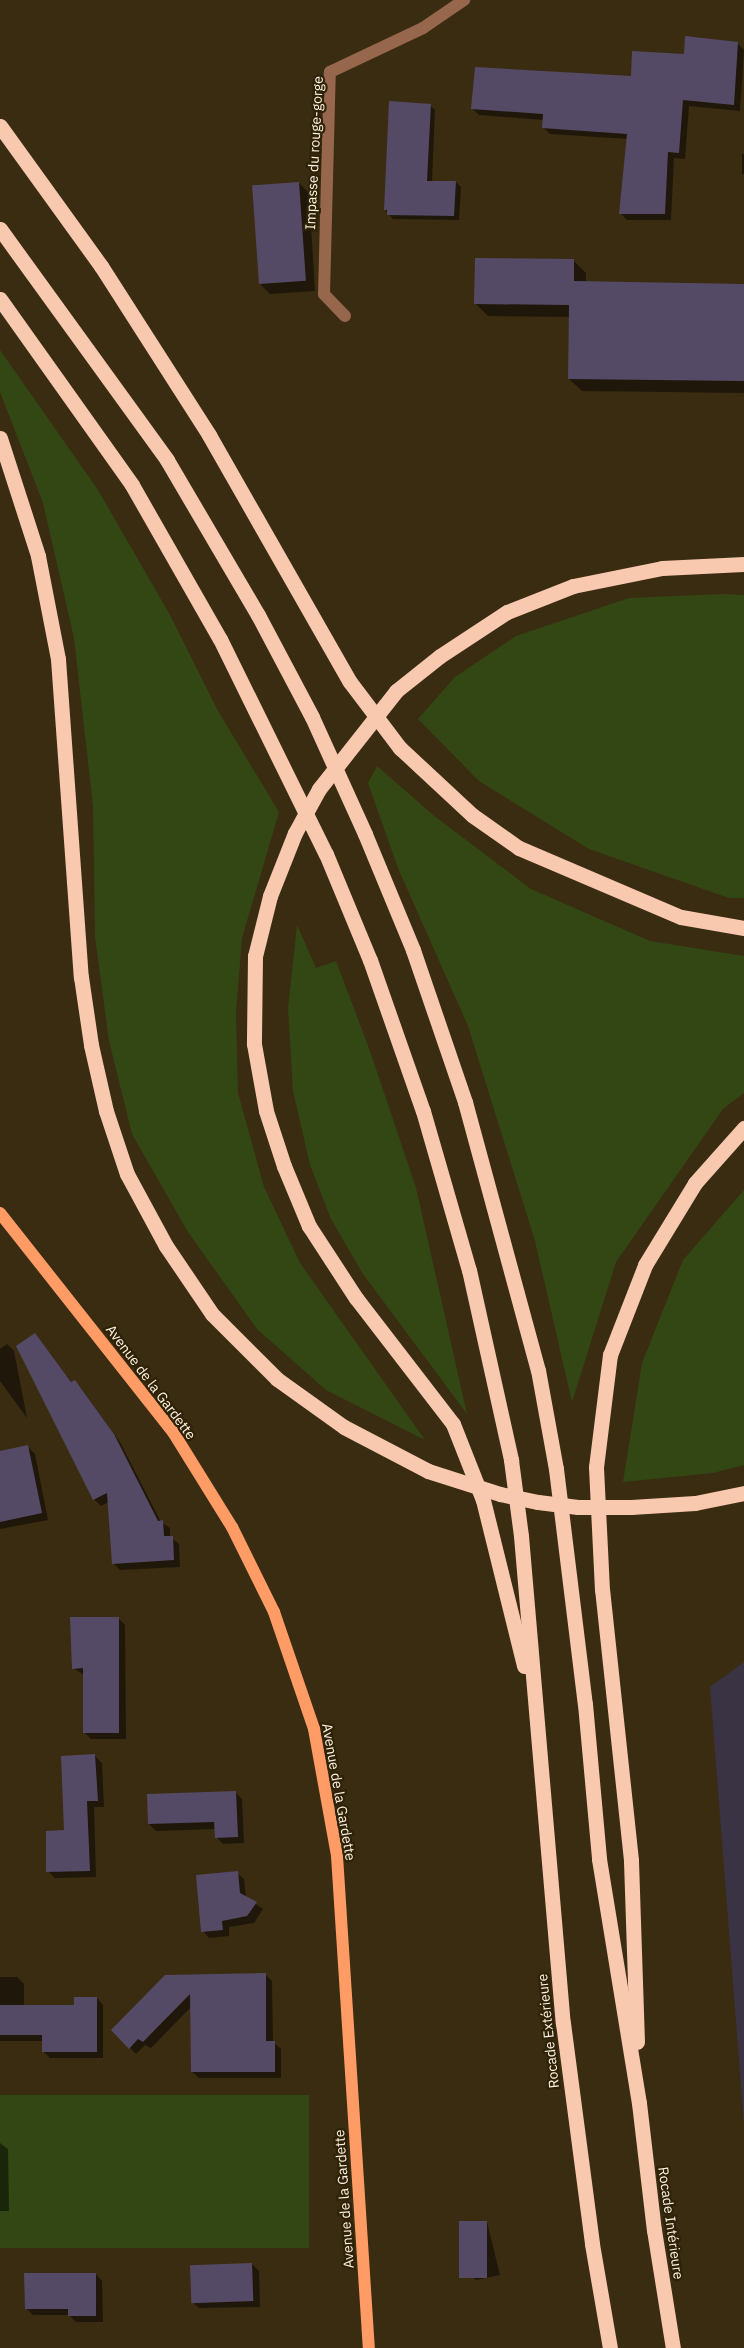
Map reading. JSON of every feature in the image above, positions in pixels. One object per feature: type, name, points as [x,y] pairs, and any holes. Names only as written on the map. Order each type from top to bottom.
[{"type":"highway","points":[[0,126],[101,266],[209,435],[350,682],[400,748],[472,815],[519,848],[681,917],[744,928]]},
{"type":"highway","points":[[0,229],[167,460],[258,615],[312,717],[414,950],[465,1102],[538,1370],[556,1469],[585,1704],[599,1859],[639,2103]]},
{"type":"highway","points":[[0,299],[132,485],[220,639],[326,854],[370,960],[423,1111],[469,1270],[493,1375],[511,1460],[521,1536],[535,1708]]},
{"type":"highway","points":[[0,438],[38,556],[58,659],[81,977],[91,1045],[106,1112],[127,1174],[166,1246],[212,1314],[277,1380],[344,1427],[428,1471],[500,1494],[538,1502],[578,1507],[631,1507],[695,1503],[744,1493]]},
{"type":"highway","points":[[535,1708],[483,1500],[467,1454],[453,1424],[356,1298],[309,1226],[284,1166],[266,1111],[254,1044],[256,956],[270,896],[295,833],[319,790],[396,691],[440,656],[506,612],[573,586],[662,568],[744,564]]},
{"type":"highway","points":[[639,2103],[631,1860],[602,1590],[596,1467],[610,1354],[645,1265],[696,1183],[744,1128]]},
{"type":"highway","name":"Rocade Extérieure","points":[[535,1708],[574,2125],[610,2348]]},
{"type":"highway","name":"Rocade Intérieure","points":[[639,2103],[654,2230],[673,2348]]},
{"type":"main road","name":"Avenue de la Gardette","points":[[0,1213],[173,1432],[227,1519],[274,1612],[314,1729],[337,1856],[369,2348]]},
{"type":"street","name":"Impasse du rouge-gorge","points":[[345,316],[324,294],[330,72],[423,28],[464,0]]},
{"type":"shaded area","points":[[744,1662],[744,2125],[710,1687]]},
{"type":"green space","points":[[0,350],[98,490],[170,615],[218,711],[279,812],[242,938],[236,1013],[238,1093],[264,1187],[300,1263],[425,1440],[326,1390],[257,1329],[188,1232],[132,1134],[109,1041],[95,937],[93,806],[74,638],[43,503],[0,392]]},
{"type":"green space","points":[[722,594],[744,595],[744,898],[729,898],[589,849],[479,781],[418,719],[455,677],[516,636],[629,598]]},
{"type":"green space","points":[[377,766],[433,815],[531,889],[650,941],[744,956],[744,1093],[723,1109],[616,1262],[572,1402],[535,1241],[468,1026],[398,868],[368,783]]},
{"type":"green space","points":[[297,925],[316,968],[336,961],[370,1051],[416,1188],[467,1414],[363,1274],[331,1219],[310,1165],[293,1091],[288,1008]]},
{"type":"green space","points":[[744,1190],[744,1465],[713,1473],[623,1482],[642,1363],[683,1260]]},
{"type":"green space","points":[[0,2095],[309,2095],[309,2248],[0,2248]]},
{"type":"building","points":[[685,36],[738,42],[734,105],[683,100],[679,153],[668,152],[665,214],[619,214],[627,134],[542,128],[543,114],[471,109],[475,67],[631,76],[632,51],[684,54]]},
{"type":"building","points":[[389,101],[431,104],[427,181],[456,181],[454,216],[387,215],[387,210],[384,210]]},
{"type":"building","points":[[299,182],[306,281],[259,284],[252,185]]},
{"type":"building","points":[[475,258],[574,259],[574,281],[744,284],[744,381],[568,379],[569,305],[474,304]]},
{"type":"building","points":[[35,1333],[71,1382],[75,1380],[114,1434],[158,1521],[163,1520],[164,1536],[173,1536],[174,1560],[112,1564],[107,1493],[93,1500],[16,1346]]},
{"type":"building","points":[[28,1445],[42,1513],[0,1522],[0,1451]]},
{"type":"building","points":[[70,1617],[119,1617],[119,1733],[83,1733],[83,1668],[72,1669]]},
{"type":"building","points":[[95,1754],[98,1801],[87,1801],[90,1871],[46,1872],[46,1831],[64,1830],[61,1756]]},
{"type":"building","points":[[236,1791],[238,1837],[215,1838],[214,1822],[148,1824],[147,1794]]},
{"type":"building","points":[[238,1871],[240,1893],[257,1902],[247,1916],[222,1921],[223,1930],[201,1932],[196,1875]]},
{"type":"building","points":[[266,1973],[266,2041],[275,2041],[275,2072],[191,2072],[190,1994],[143,2042],[138,2039],[129,2049],[111,2030],[165,1975]]},
{"type":"building","points":[[74,1997],[97,1997],[97,2052],[42,2052],[42,2035],[0,2035],[0,2005],[74,2005]]},
{"type":"building","points":[[459,2221],[487,2221],[487,2278],[459,2278]]},
{"type":"building","points":[[252,2263],[253,2301],[191,2303],[190,2265]]},
{"type":"building","points":[[24,2273],[96,2273],[96,2316],[68,2316],[68,2309],[25,2309]]}]
